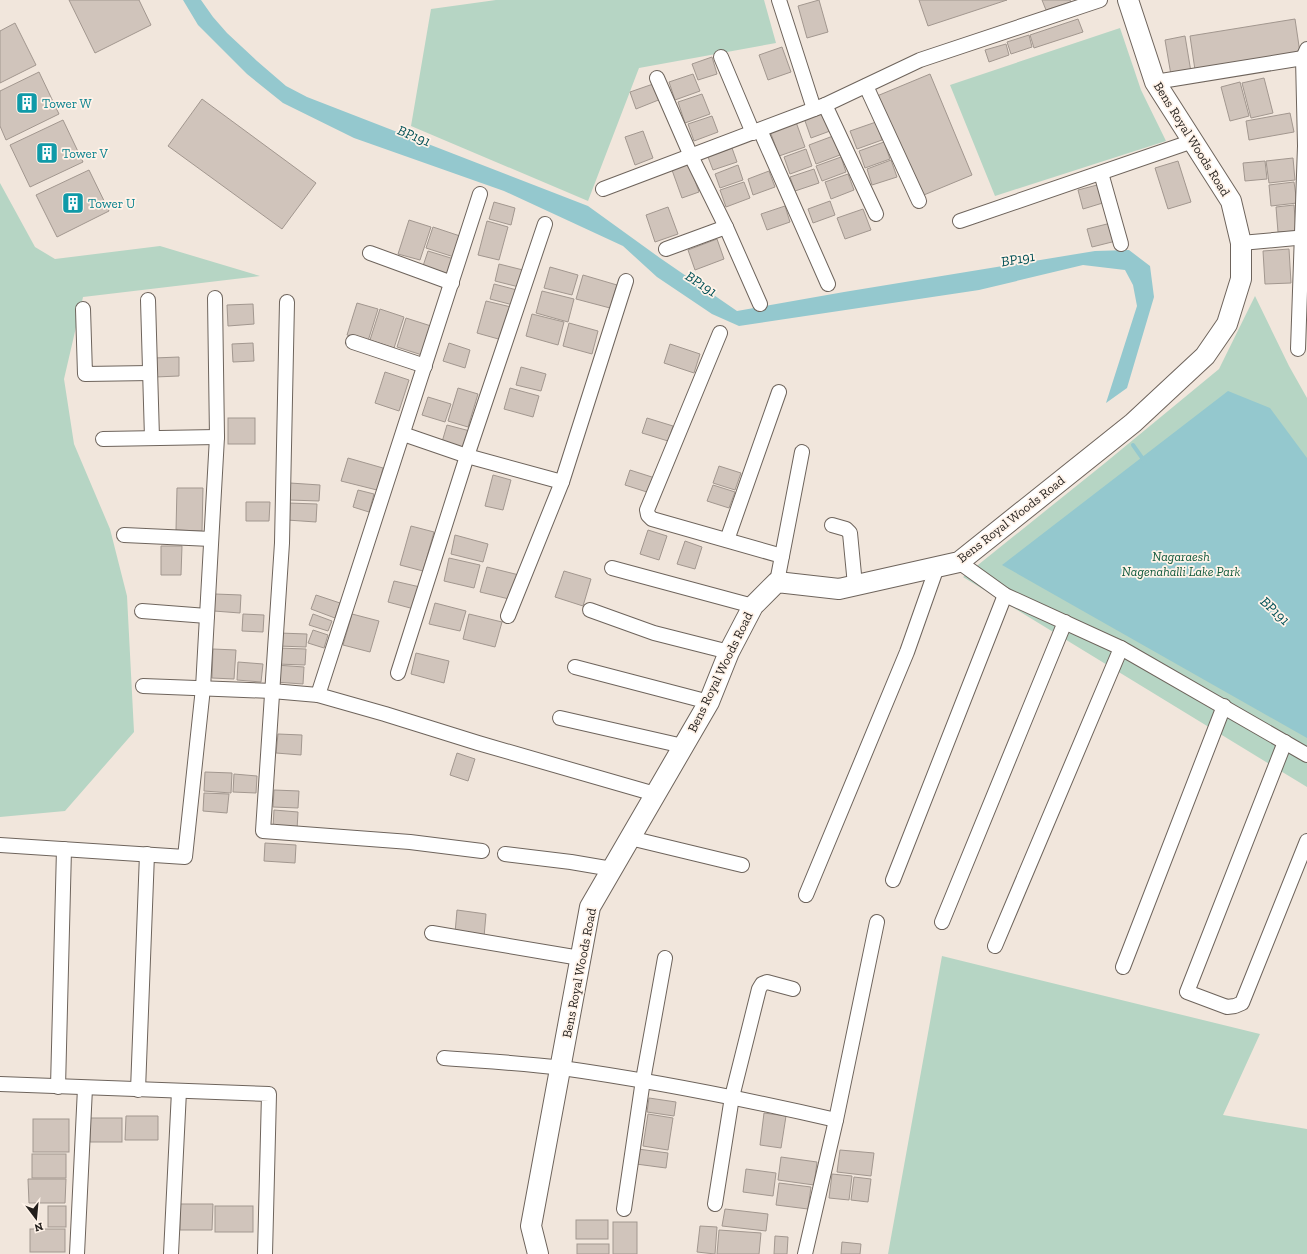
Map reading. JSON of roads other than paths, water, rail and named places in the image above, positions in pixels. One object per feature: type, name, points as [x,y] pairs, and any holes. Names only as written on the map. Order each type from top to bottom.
[{"type":"street","points":[[779,0],[819,107],[876,214]]},
{"type":"street","points":[[603,189],[819,107],[920,60],[1100,0]]},
{"type":"street","name":"Bens Royal Woods Road","points":[[538,1254],[531,1226],[590,907],[709,702],[729,652],[753,606],[777,582],[839,589],[958,562],[1133,423],[1205,356],[1227,324],[1241,279],[1241,243],[1231,201],[1155,82],[1128,0]]},
{"type":"street","points":[[1155,82],[1305,54],[1305,237],[1298,349]]},
{"type":"street","points":[[721,57],[828,284]]},
{"type":"street","points":[[658,78],[691,156],[726,226],[760,304]]},
{"type":"street","points":[[866,86],[919,201]]},
{"type":"street","points":[[960,221],[1193,141]]},
{"type":"street","points":[[1101,173],[1121,244]]},
{"type":"street","points":[[318,695],[480,194]]},
{"type":"street","points":[[398,673],[467,456],[545,224]]},
{"type":"street","points":[[666,249],[726,226]]},
{"type":"street","points":[[1241,243],[1305,237]]},
{"type":"street","points":[[370,253],[452,282]]},
{"type":"street","points":[[508,616],[562,482],[626,281]]},
{"type":"street","points":[[0,845],[185,857],[203,688],[217,437],[215,298]]},
{"type":"street","points":[[148,300],[152,438]]},
{"type":"street","points":[[287,302],[282,543],[263,831],[410,842],[482,851]]},
{"type":"street","points":[[83,309],[85,374],[150,373]]},
{"type":"street","points":[[720,333],[647,510],[648,515],[652,519],[782,556]]},
{"type":"street","points":[[353,342],[425,366]]},
{"type":"street","points":[[727,540],[779,392]]},
{"type":"street","points":[[403,434],[467,456],[562,482]]},
{"type":"street","points":[[103,439],[217,437]]},
{"type":"street","points":[[777,582],[802,452]]},
{"type":"street","points":[[832,525],[846,529],[850,533],[855,585]]},
{"type":"street","points":[[124,535],[211,539]]},
{"type":"street","points":[[958,562],[1005,595],[1121,648],[1307,754]]},
{"type":"street","points":[[806,895],[907,652],[937,567]]},
{"type":"street","points":[[612,568],[753,606]]},
{"type":"street","points":[[893,880],[1005,595]]},
{"type":"street","points":[[590,610],[654,633],[729,652]]},
{"type":"street","points":[[142,611],[207,616]]},
{"type":"street","points":[[942,922],[1065,622]]},
{"type":"street","points":[[995,946],[1121,648]]},
{"type":"street","points":[[575,667],[709,702]]},
{"type":"street","points":[[143,686],[272,691],[318,695],[655,794]]},
{"type":"street","points":[[1123,967],[1224,706]]},
{"type":"street","points":[[560,718],[683,746]]},
{"type":"street","points":[[1285,742],[1187,992],[1227,1007],[1242,1003],[1307,841]]},
{"type":"street","points":[[630,838],[742,865]]},
{"type":"street","points":[[58,1086],[64,849]]},
{"type":"street","points":[[138,1090],[147,854]]},
{"type":"street","points":[[505,854],[571,862],[612,870]]},
{"type":"street","points":[[805,1254],[836,1120],[877,922]]},
{"type":"street","points":[[432,933],[580,958]]},
{"type":"street","points":[[624,1209],[643,1080],[665,958]]},
{"type":"street","points":[[715,1204],[732,1096],[759,989],[762,984],[767,982],[793,989]]},
{"type":"street","points":[[444,1058],[560,1068],[643,1080],[732,1096],[836,1120]]},
{"type":"street","points":[[0,1084],[269,1094],[265,1254]]},
{"type":"street","points":[[76,1254],[85,1088]]},
{"type":"street","points":[[171,1254],[179,1091]]},
{"type":"water","points":[[183,0],[201,0],[227,33],[286,86],[307,97],[588,206],[737,311],[1095,251],[1129,250],[1150,266],[1154,297],[1127,388],[1106,403],[1137,306],[1133,285],[1125,270],[1083,265],[979,290],[739,326],[712,314],[657,277],[623,246],[504,191],[354,138],[283,103],[247,74],[198,25]]},
{"type":"water","name":"Nagaraesh Nagenahalli Lake Park","points":[[1228,391],[1270,408],[1307,458],[1307,738],[1002,565]]},
{"type":"waterway","name":"BP191","points":[[1133,445],[1145,462]]},
{"type":"place","name":"Tower W","points":[[27,103]]},
{"type":"place","name":"Tower V","points":[[47,153]]},
{"type":"place","name":"Tower U","points":[[73,203]]}]
